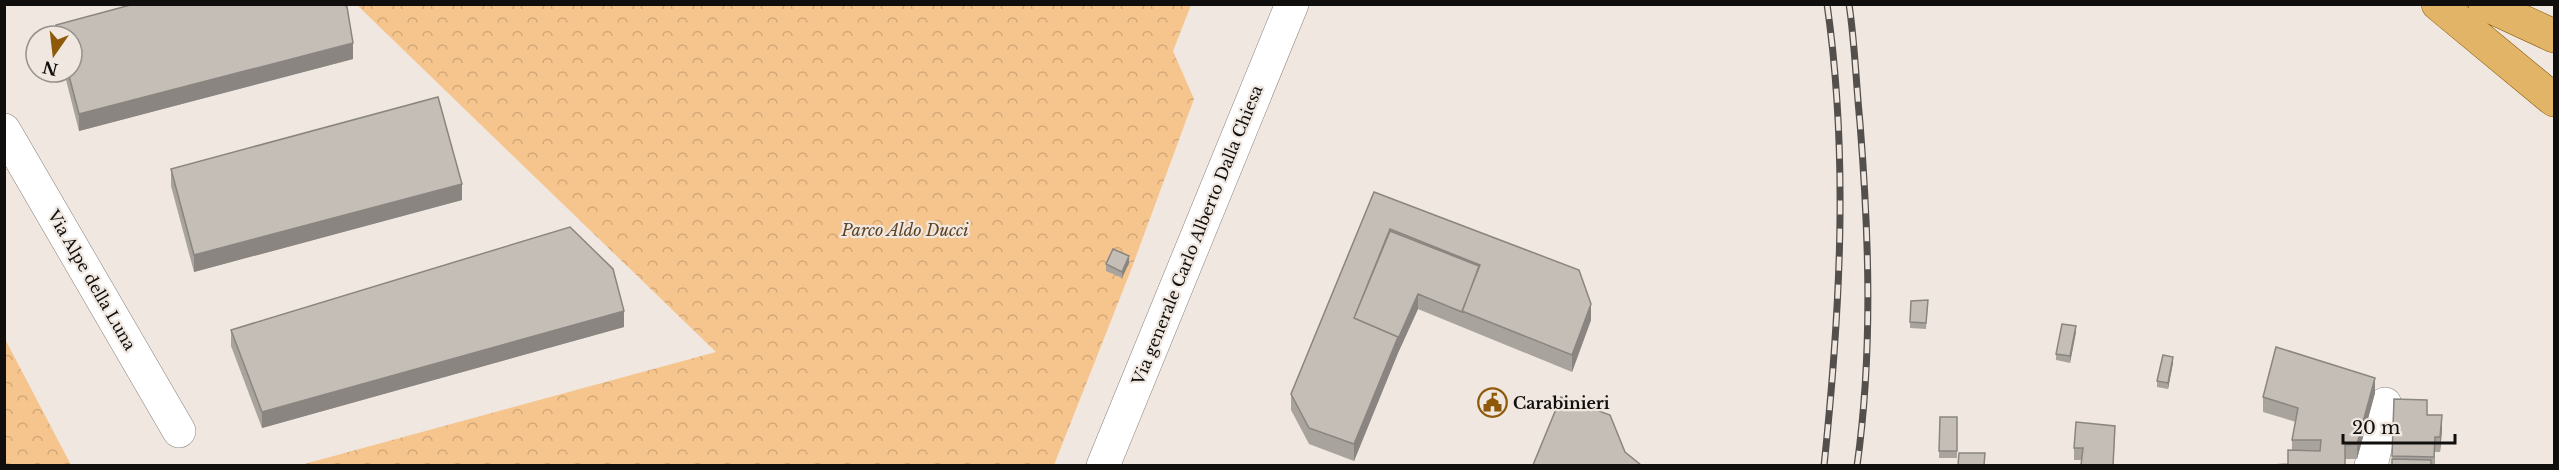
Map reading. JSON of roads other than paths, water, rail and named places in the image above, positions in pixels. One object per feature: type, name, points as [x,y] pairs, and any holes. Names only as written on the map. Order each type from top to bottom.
[{"type":"main road","points":[[2438,4],[2554,100]]},
{"type":"main road","points":[[2485,4],[2554,36]]},
{"type":"street","name":"Via generale Carlo Alberto Dalla Chiesa","points":[[1103,465],[1293,4]]},
{"type":"street","name":"Via Alpe della Luna","points":[[4,130],[179,431]]},
{"type":"street","points":[[2371,465],[2385,404]]},
{"type":"railway","points":[[1824,466],[1834,351],[1840,235],[1838,119],[1827,4]]},
{"type":"railway","points":[[1849,4],[1866,209],[1868,294],[1865,380],[1857,466]]},
{"type":"place","name":"Carabinieri","points":[[1492,403]]},
{"type":"park label","name":"Parco Aldo Ducci","points":[[905,230]]}]
